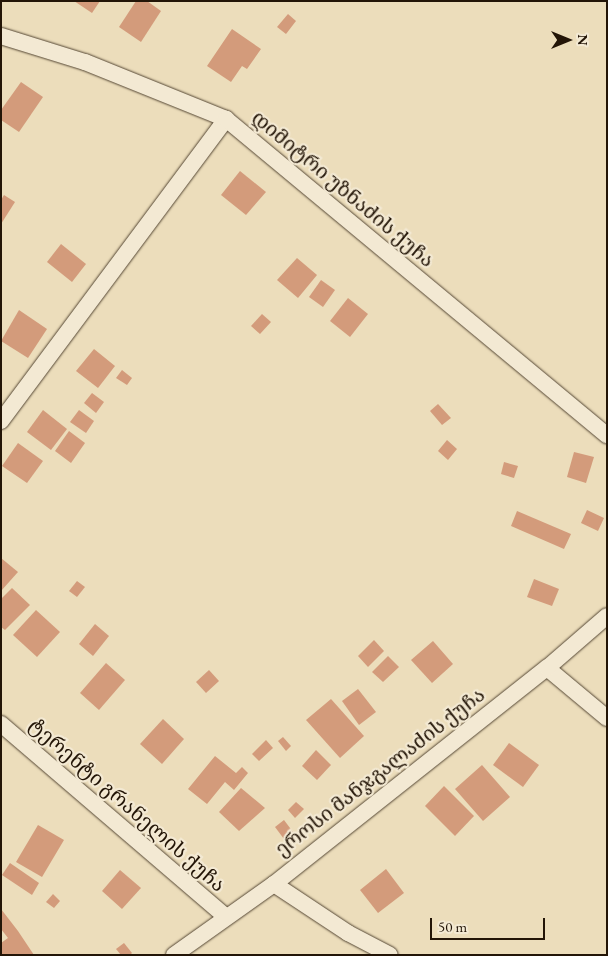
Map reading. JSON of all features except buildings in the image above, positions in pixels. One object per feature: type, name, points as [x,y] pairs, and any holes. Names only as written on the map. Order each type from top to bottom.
[{"type":"street","points":[[1,36],[85,62],[226,119]]},
{"type":"street","name":"დიმიტრი უზნაძის ქუჩა","points":[[1,421],[7,401],[226,119],[607,435]]},
{"type":"street","name":"ეროსი მანჯგალაძის ქუჩა","points":[[174,955],[274,884],[547,668],[607,616]]},
{"type":"street","points":[[547,668],[607,718]]},
{"type":"street","name":"ტერენტი გრანელის ქუჩა","points":[[1,724],[226,917]]},
{"type":"street","points":[[274,884],[348,933],[390,955]]}]
